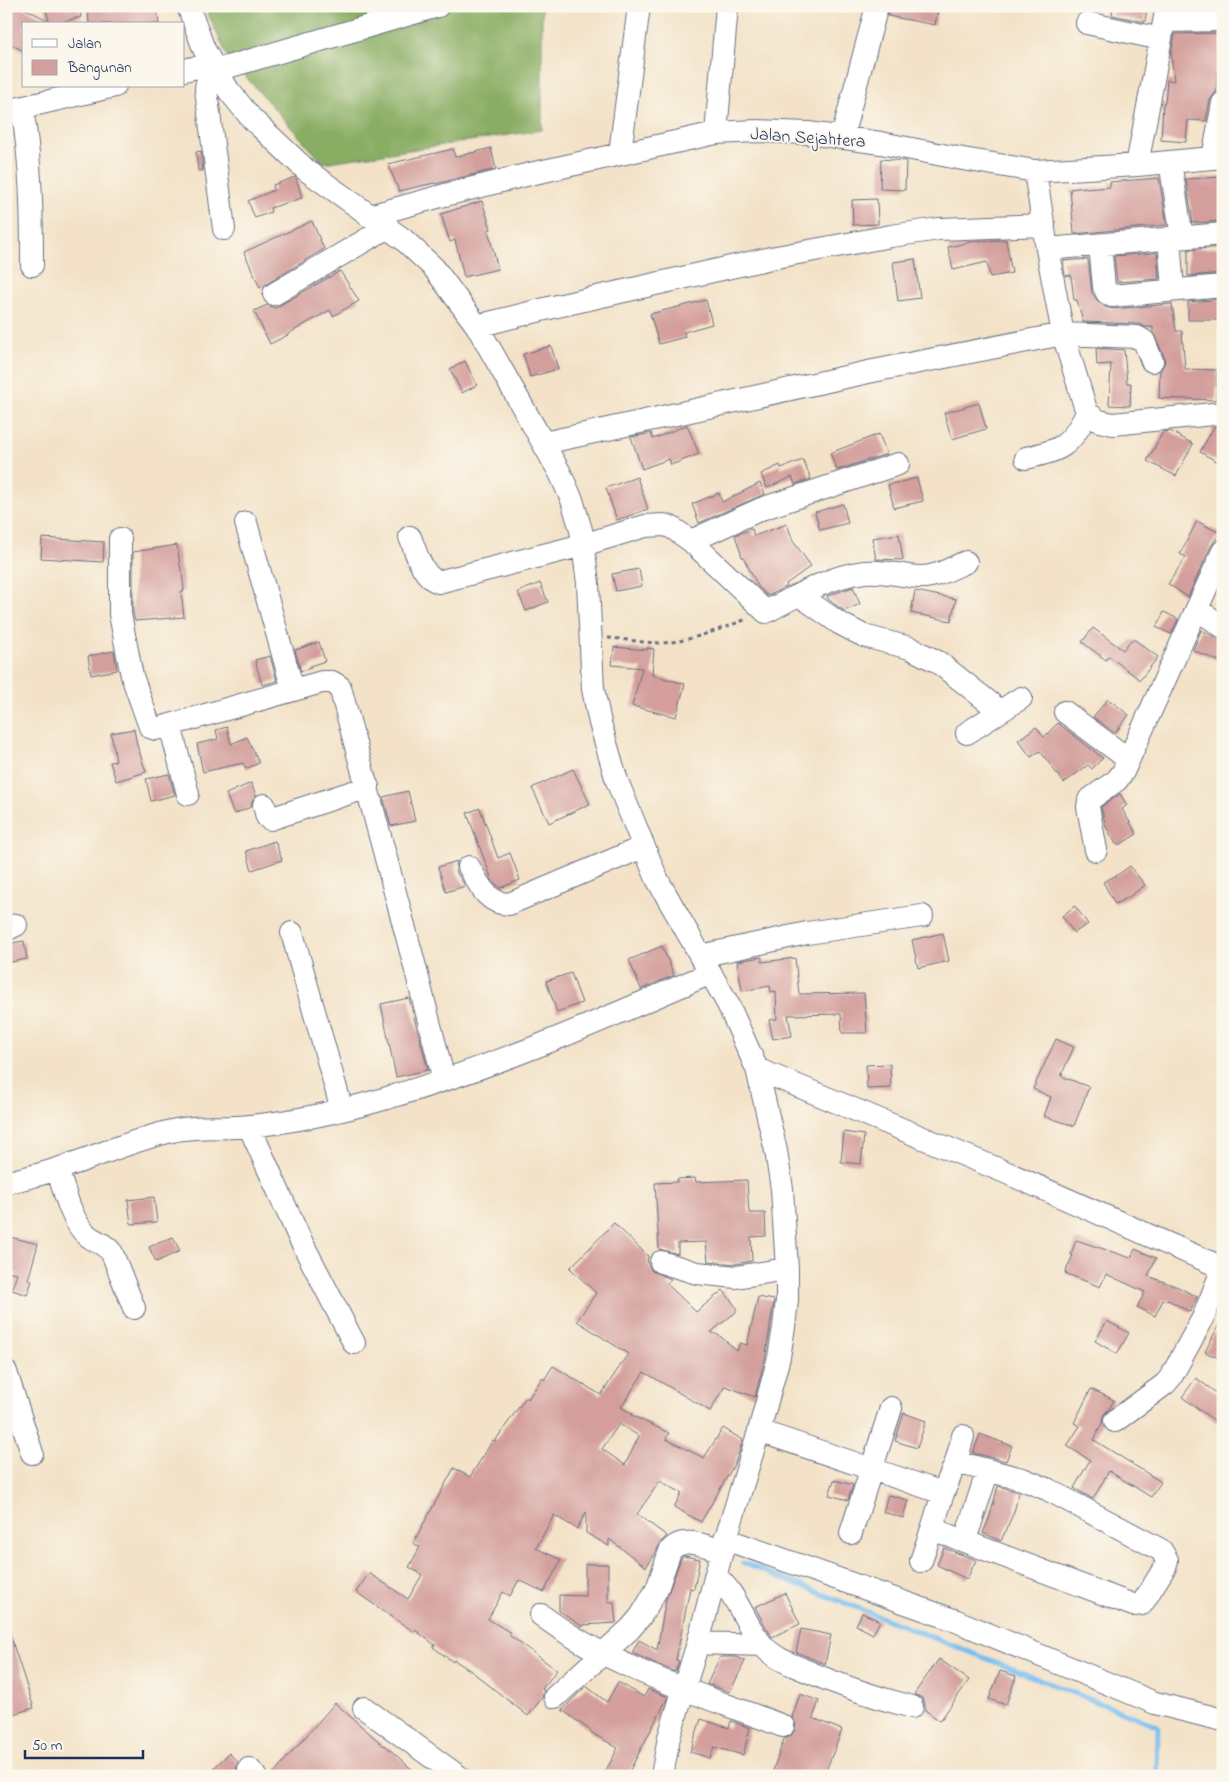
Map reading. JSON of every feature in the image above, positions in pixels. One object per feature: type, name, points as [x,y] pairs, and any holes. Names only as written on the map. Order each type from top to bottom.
[{"type":"street","points":[[188,6],[204,49],[229,92],[252,119],[306,170],[417,251],[434,268],[477,326],[544,443],[578,515],[588,583],[593,689],[600,723],[617,781],[657,879],[728,1004],[757,1069],[776,1151],[785,1224],[787,1300],[784,1327],[779,1357],[759,1431],[715,1576],[698,1643],[670,1737],[662,1776]]},
{"type":"street","points":[[185,70],[215,67],[438,6]]},
{"type":"street","points":[[620,154],[640,6]]},
{"type":"street","points":[[716,133],[727,6]]},
{"type":"street","points":[[842,137],[878,6]]},
{"type":"street","points":[[1087,23],[1223,20]]},
{"type":"street","points":[[1137,165],[1164,22]]},
{"type":"street","points":[[215,67],[208,79],[206,90],[224,229]]},
{"type":"street","points":[[32,265],[32,202],[26,133],[14,110],[107,88]]},
{"type":"street","points":[[1218,157],[1223,103]]},
{"type":"street","name":"Jalan Sejahtera","points":[[274,294],[378,222],[445,195],[716,133],[777,131],[842,137],[1035,171],[1137,165],[1218,157]]},
{"type":"street","points":[[1170,162],[1175,238],[1173,290]]},
{"type":"street","points":[[1035,171],[1063,334],[1087,413],[1099,421],[1113,424],[1223,412]]},
{"type":"street","points":[[477,326],[771,258],[891,236],[939,229],[1044,224]]},
{"type":"street","points":[[1047,249],[1223,234]]},
{"type":"street","points":[[1100,245],[1104,287],[1110,295],[1223,286]]},
{"type":"street","points":[[544,443],[882,369],[1063,334],[1137,337],[1144,341],[1152,361]]},
{"type":"street","points":[[1026,458],[1049,453],[1069,442],[1077,432],[1087,413]]},
{"type":"street","points":[[691,541],[762,509],[898,464]]},
{"type":"street","points":[[246,524],[293,690]]},
{"type":"street","points":[[410,537],[426,574],[432,580],[438,582],[583,545],[645,526],[659,524],[671,527],[691,541],[766,612],[837,578],[881,572],[924,577],[942,573],[966,562]]},
{"type":"street","points":[[120,539],[120,614],[132,676],[148,725],[156,729],[322,682],[332,682],[340,687],[444,1080]]},
{"type":"street","points":[[1096,850],[1088,807],[1089,800],[1117,780],[1123,772],[1197,609],[1220,565]]},
{"type":"street","points":[[799,595],[839,623],[864,636],[910,648],[938,662],[1000,711]]},
{"type":"street","points":[[1197,609],[1223,627]]},
{"type":"street","points":[[967,733],[1021,698]]},
{"type":"street","points":[[1065,712],[1128,759]]},
{"type":"street","points":[[170,725],[188,794]]},
{"type":"street","points":[[264,805],[267,817],[270,819],[368,788]]},
{"type":"street","points":[[469,867],[487,896],[498,903],[509,904],[643,847]]},
{"type":"street","points":[[6,1183],[57,1169],[114,1148],[173,1130],[249,1126],[342,1110],[444,1080],[578,1030],[705,964],[807,933],[922,916]]},
{"type":"street","points":[[292,933],[342,1110]]},
{"type":"street","points":[[757,1069],[1005,1172],[1223,1268],[1203,1318],[1171,1377],[1165,1384],[1115,1421]]},
{"type":"street","points":[[249,1126],[299,1237],[354,1343]]},
{"type":"street","points":[[57,1169],[72,1212],[85,1234],[106,1245],[112,1253],[134,1308]]},
{"type":"street","points":[[661,1262],[697,1273],[736,1276],[787,1269]]},
{"type":"street","points":[[6,1372],[32,1453]]},
{"type":"street","points":[[850,1533],[891,1408]]},
{"type":"street","points":[[759,1431],[943,1493]]},
{"type":"street","points":[[921,1561],[943,1493],[956,1462],[963,1436]]},
{"type":"street","points":[[932,1529],[1135,1606],[1143,1603],[1165,1568],[1167,1560],[1161,1550],[1047,1489],[1022,1479],[956,1462]]},
{"type":"street","points":[[965,1540],[988,1470]]},
{"type":"street","points":[[555,1697],[601,1653],[630,1629],[649,1604],[657,1589],[670,1551],[674,1546],[683,1542],[724,1545],[954,1620],[1155,1703],[1223,1720]]},
{"type":"street","points":[[715,1576],[727,1586],[762,1645],[780,1659],[832,1682],[881,1699],[912,1707]]},
{"type":"street","points":[[541,1615],[601,1653],[684,1688],[783,1726]]},
{"type":"street","points":[[698,1643],[762,1645]]},
{"type":"street","points":[[364,1708],[458,1776]]},
{"type":"path","points":[[590,636],[648,642],[672,642],[702,635],[766,612]]},
{"type":"green space","points":[[542,6],[542,130],[323,163],[227,56],[205,7]]},
{"type":"building","points":[[6,6],[20,6],[49,21],[45,6],[79,6],[81,17],[62,22],[22,22],[22,50],[6,42]]},
{"type":"building","points":[[890,6],[939,6],[935,25],[888,16]]},
{"type":"building","points":[[1113,6],[1147,6],[1145,22],[1112,15]]},
{"type":"building","points":[[157,7],[159,22],[89,22],[88,10],[117,8],[117,10]]},
{"type":"building","points":[[1223,33],[1216,92],[1210,100],[1206,121],[1188,120],[1186,142],[1161,140],[1163,103],[1165,103],[1167,80],[1174,81],[1171,54],[1175,34]]},
{"type":"building","points":[[491,148],[496,169],[399,191],[388,164],[453,149],[455,157]]},
{"type":"building","points":[[201,151],[203,170],[198,171],[196,152]]},
{"type":"building","points":[[881,159],[906,161],[905,190],[880,189]]},
{"type":"building","points":[[295,177],[302,198],[270,208],[271,212],[255,218],[248,201],[274,190],[273,185]]},
{"type":"building","points":[[1223,177],[1223,221],[1193,223],[1186,179]]},
{"type":"building","points":[[1159,178],[1167,225],[1074,234],[1070,189],[1110,187],[1110,182]]},
{"type":"building","points":[[877,199],[878,224],[853,225],[852,200]]},
{"type":"building","points":[[482,201],[491,229],[488,230],[498,269],[464,277],[455,240],[450,242],[441,214]]},
{"type":"building","points":[[312,221],[324,249],[260,288],[244,252]]},
{"type":"building","points":[[1006,240],[1012,273],[990,277],[987,262],[953,270],[948,247],[976,241]]},
{"type":"building","points":[[1223,247],[1223,273],[1188,276],[1188,250]]},
{"type":"building","points":[[1157,253],[1159,279],[1117,282],[1114,256]]},
{"type":"building","points":[[915,259],[920,298],[898,301],[893,262]]},
{"type":"building","points":[[1088,259],[1092,293],[1105,307],[1113,309],[1172,304],[1176,331],[1182,331],[1185,369],[1217,370],[1216,400],[1159,398],[1160,371],[1165,362],[1153,333],[1153,327],[1138,324],[1083,322],[1077,300],[1074,300],[1071,275],[1065,276],[1063,261]]},
{"type":"building","points":[[340,271],[359,301],[333,316],[330,310],[270,344],[254,311],[267,305],[275,308]]},
{"type":"building","points":[[1223,299],[1221,320],[1188,320],[1188,302]]},
{"type":"building","points":[[706,300],[712,324],[684,332],[685,337],[659,344],[650,314]]},
{"type":"building","points":[[551,346],[558,369],[530,377],[523,354]]},
{"type":"building","points":[[1096,348],[1124,350],[1127,383],[1131,383],[1130,406],[1109,405],[1111,364],[1097,365]]},
{"type":"building","points":[[465,361],[477,385],[462,393],[450,369]]},
{"type":"building","points":[[979,403],[986,429],[952,439],[944,413]]},
{"type":"building","points":[[687,425],[699,454],[671,465],[669,459],[642,469],[631,437],[651,433],[653,439]]},
{"type":"building","points":[[1223,426],[1223,465],[1200,452],[1214,427]]},
{"type":"building","points":[[1170,431],[1193,444],[1176,476],[1147,461],[1163,432]]},
{"type":"building","points":[[879,434],[887,454],[837,470],[830,453]]},
{"type":"building","points":[[803,460],[811,479],[795,484],[792,477],[767,488],[761,474],[780,465],[781,468]]},
{"type":"building","points":[[637,477],[648,509],[617,520],[606,488]]},
{"type":"building","points":[[917,478],[923,501],[894,508],[888,485]]},
{"type":"building","points":[[760,483],[765,494],[699,523],[692,504],[719,493],[722,502]]},
{"type":"building","points":[[843,504],[848,523],[820,530],[815,512]]},
{"type":"building","points":[[1197,521],[1220,533],[1211,546],[1188,597],[1168,584],[1186,557],[1180,554]]},
{"type":"building","points":[[787,524],[793,541],[811,566],[786,584],[787,586],[768,596],[758,586],[742,557],[735,535],[752,529],[754,536]]},
{"type":"building","points":[[899,534],[903,560],[876,559],[872,538]]},
{"type":"building","points":[[42,538],[104,542],[103,562],[41,558]]},
{"type":"building","points":[[177,545],[184,591],[181,592],[184,617],[135,621],[133,613],[133,552]]},
{"type":"building","points":[[639,569],[642,586],[616,591],[612,574]]},
{"type":"building","points":[[540,583],[548,602],[526,611],[518,592]]},
{"type":"building","points":[[853,587],[860,604],[844,611],[828,599],[827,596]]},
{"type":"building","points":[[915,591],[956,599],[951,621],[911,613]]},
{"type":"building","points":[[1164,612],[1178,619],[1171,634],[1156,627]]},
{"type":"building","points":[[1093,628],[1123,650],[1131,640],[1135,640],[1158,657],[1140,680],[1109,656],[1106,660],[1082,642]]},
{"type":"building","points":[[1201,630],[1223,641],[1223,663],[1193,650]]},
{"type":"building","points":[[319,642],[325,661],[301,671],[295,650]]},
{"type":"building","points":[[614,647],[654,649],[652,675],[685,684],[676,717],[632,706],[642,668],[612,665]]},
{"type":"building","points":[[114,651],[117,670],[91,675],[88,656]]},
{"type":"building","points":[[270,656],[277,681],[262,685],[255,660]]},
{"type":"building","points":[[1108,699],[1129,715],[1115,733],[1093,717]]},
{"type":"building","points":[[1058,723],[1103,758],[1092,769],[1088,765],[1064,783],[1040,751],[1031,757],[1018,740],[1036,727],[1044,737]]},
{"type":"building","points":[[227,727],[231,744],[247,737],[259,763],[246,769],[243,763],[203,772],[197,744],[218,739],[216,730]]},
{"type":"building","points":[[134,729],[146,772],[116,781],[110,762],[116,761],[111,733]]},
{"type":"building","points":[[573,769],[590,804],[549,823],[532,788]]},
{"type":"building","points":[[169,774],[175,795],[151,801],[146,779]]},
{"type":"building","points":[[251,783],[256,795],[251,807],[234,814],[226,794]]},
{"type":"building","points":[[408,791],[415,821],[391,826],[383,797]]},
{"type":"building","points":[[1120,794],[1127,805],[1122,809],[1137,834],[1121,844],[1116,844],[1106,827],[1101,807]]},
{"type":"building","points":[[480,808],[498,858],[510,853],[520,880],[500,888],[492,880],[467,813]]},
{"type":"building","points":[[275,841],[282,860],[252,870],[246,851]]},
{"type":"building","points":[[457,861],[457,873],[465,886],[446,892],[438,867]]},
{"type":"building","points":[[1130,866],[1145,885],[1129,897],[1115,904],[1103,882]]},
{"type":"building","points":[[1075,906],[1088,924],[1074,933],[1062,916]]},
{"type":"building","points":[[943,933],[949,961],[918,968],[912,940]]},
{"type":"building","points":[[24,941],[27,959],[6,963],[6,944]]},
{"type":"building","points":[[662,946],[674,975],[641,989],[629,960]]},
{"type":"building","points":[[762,957],[762,962],[795,958],[799,994],[864,993],[867,1033],[842,1033],[841,1014],[788,1015],[792,1036],[773,1039],[769,1020],[777,1019],[776,991],[771,992],[770,986],[742,991],[737,961]]},
{"type":"building","points":[[571,973],[582,1003],[557,1012],[546,981]]},
{"type":"building","points":[[409,998],[428,1070],[396,1077],[381,1004]]},
{"type":"building","points":[[1056,1039],[1074,1047],[1061,1076],[1089,1087],[1074,1126],[1044,1116],[1051,1097],[1033,1089]]},
{"type":"building","points":[[890,1064],[891,1088],[867,1089],[866,1065]]},
{"type":"building","points":[[844,1132],[864,1135],[861,1164],[841,1162]]},
{"type":"building","points":[[695,1178],[696,1182],[747,1180],[749,1213],[765,1213],[766,1236],[751,1237],[752,1261],[736,1264],[708,1261],[706,1242],[678,1243],[678,1254],[659,1249],[655,1183],[677,1182],[677,1179]]},
{"type":"building","points":[[154,1197],[157,1222],[131,1224],[128,1200]]},
{"type":"building","points":[[614,1223],[649,1257],[647,1258],[648,1264],[652,1271],[671,1279],[667,1284],[696,1312],[723,1290],[736,1307],[736,1312],[711,1332],[720,1336],[737,1351],[740,1343],[747,1345],[758,1297],[774,1300],[766,1354],[755,1397],[725,1386],[710,1411],[644,1372],[621,1407],[631,1415],[669,1433],[666,1439],[704,1458],[723,1428],[743,1440],[735,1463],[701,1522],[674,1507],[682,1493],[660,1481],[637,1514],[667,1536],[661,1542],[646,1567],[609,1539],[609,1546],[586,1533],[586,1512],[577,1529],[554,1515],[536,1548],[561,1560],[544,1592],[519,1580],[510,1596],[503,1592],[488,1619],[511,1633],[509,1635],[557,1670],[542,1689],[544,1690],[542,1698],[528,1716],[471,1671],[454,1660],[453,1662],[433,1647],[435,1645],[415,1630],[414,1632],[356,1592],[369,1573],[408,1599],[422,1575],[409,1567],[420,1547],[413,1543],[454,1468],[470,1477],[493,1440],[495,1441],[526,1397],[528,1399],[542,1378],[544,1380],[553,1366],[601,1395],[628,1354],[577,1321],[596,1293],[570,1268]],"holes":[[[619,1424],[639,1436],[625,1465],[602,1449]]]},
{"type":"building","points":[[6,1236],[38,1244],[28,1280],[32,1281],[27,1295],[12,1290],[17,1273],[6,1271]]},
{"type":"building","points":[[173,1237],[180,1251],[156,1262],[149,1247]]},
{"type":"building","points":[[1076,1240],[1131,1258],[1135,1249],[1156,1258],[1148,1276],[1178,1287],[1197,1297],[1190,1312],[1168,1300],[1163,1300],[1155,1316],[1137,1307],[1145,1292],[1106,1274],[1100,1287],[1065,1273],[1073,1255],[1071,1255]]},
{"type":"building","points":[[1223,1317],[1223,1360],[1205,1352]]},
{"type":"building","points":[[1107,1321],[1129,1333],[1117,1354],[1095,1341]]},
{"type":"building","points":[[1196,1378],[1223,1398],[1223,1427],[1182,1397]]},
{"type":"building","points":[[1091,1389],[1114,1400],[1103,1415],[1102,1423],[1094,1440],[1161,1482],[1151,1497],[1109,1471],[1093,1499],[1074,1488],[1090,1460],[1067,1446],[1080,1426],[1074,1423]]},
{"type":"building","points":[[904,1413],[926,1421],[917,1448],[895,1441]]},
{"type":"building","points":[[980,1434],[1012,1446],[1006,1461],[973,1453]]},
{"type":"building","points":[[834,1480],[853,1485],[848,1500],[829,1495]]},
{"type":"building","points":[[998,1486],[1019,1492],[1014,1512],[1001,1541],[983,1533]]},
{"type":"building","points":[[888,1495],[908,1500],[903,1518],[883,1512]]},
{"type":"building","points":[[944,1548],[976,1560],[967,1579],[937,1565]]},
{"type":"building","points":[[684,1556],[700,1559],[694,1589],[690,1588],[676,1660],[679,1661],[675,1672],[632,1653],[639,1640],[657,1650],[666,1599],[681,1558]]},
{"type":"building","points":[[585,1564],[608,1564],[608,1602],[614,1602],[616,1623],[583,1625],[583,1627],[559,1611],[559,1595],[585,1596]]},
{"type":"building","points":[[785,1593],[800,1624],[772,1637],[755,1607]]},
{"type":"building","points":[[862,1613],[880,1621],[873,1634],[856,1625]]},
{"type":"building","points":[[801,1629],[831,1635],[825,1664],[796,1652]]},
{"type":"building","points":[[9,1632],[34,1708],[6,1716],[6,1633]]},
{"type":"building","points":[[720,1657],[737,1657],[745,1661],[730,1692],[707,1684]]},
{"type":"building","points":[[939,1659],[969,1680],[940,1721],[925,1710],[922,1698],[914,1694]]},
{"type":"building","points":[[1000,1671],[1016,1676],[1006,1705],[989,1699]]},
{"type":"building","points":[[618,1682],[644,1697],[648,1689],[668,1697],[627,1776],[603,1776],[618,1748],[590,1732],[562,1710],[586,1686],[607,1702]]},
{"type":"building","points":[[800,1694],[819,1701],[813,1718],[842,1730],[824,1776],[771,1776],[784,1739],[791,1736],[795,1730],[796,1723],[792,1717]]},
{"type":"building","points":[[335,1703],[385,1745],[419,1776],[271,1776]]},
{"type":"building","points":[[701,1719],[729,1728],[731,1721],[750,1728],[743,1755],[714,1747],[710,1758],[690,1752]]},
{"type":"building","points":[[229,1753],[238,1762],[236,1766],[238,1775],[206,1776]]},
{"type":"waterway","points":[[743,1563],[1158,1726],[1157,1776]]}]
